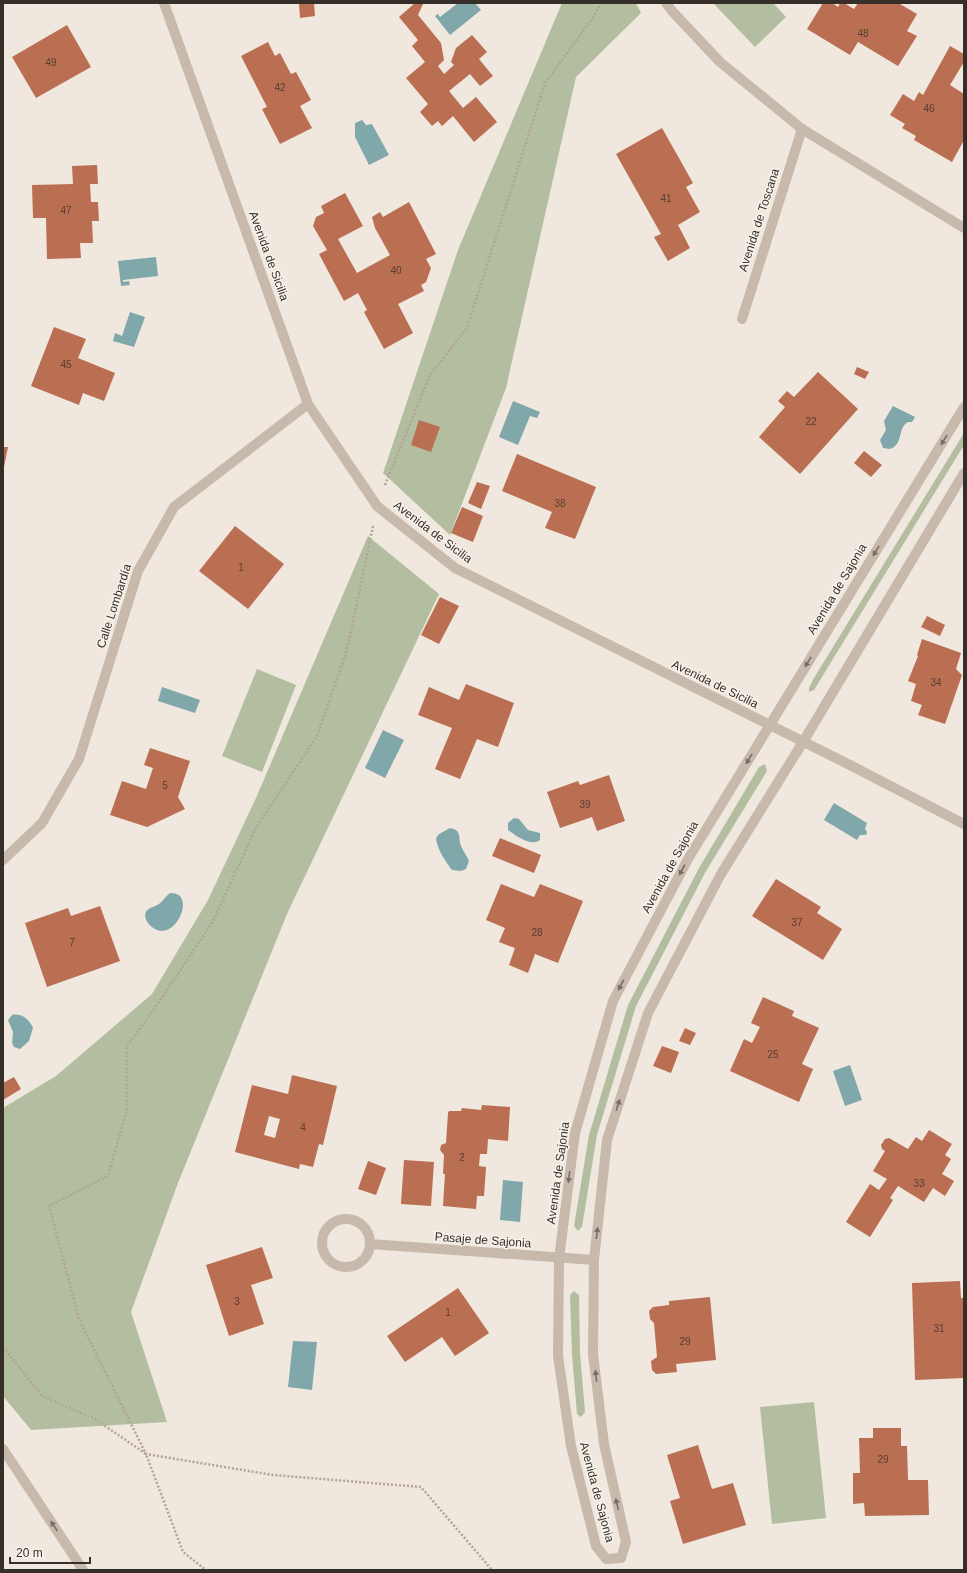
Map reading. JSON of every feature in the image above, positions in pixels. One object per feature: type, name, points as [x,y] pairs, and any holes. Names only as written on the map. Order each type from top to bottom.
[{"type":"street","name":"Avenida de Sicilia","points":[[164,3],[308,404],[377,506],[455,568],[964,824]]},
{"type":"street","points":[[666,3],[720,62],[802,129],[964,228]]},
{"type":"street","name":"Avenida de Toscana","points":[[742,319],[802,129]]},
{"type":"street","name":"Calle Lombardía","points":[[3,860],[42,823],[79,759],[138,571],[174,507],[308,404]]},
{"type":"street","name":"Avenida de Sajonia","points":[[964,407],[688,859],[613,1001],[575,1132],[559,1259],[558,1356],[571,1446],[596,1546],[606,1559],[621,1558],[626,1542],[602,1429],[593,1354],[594,1260],[607,1140],[648,1013],[721,874],[803,742],[964,473]]},
{"type":"street","points":[[347,1219],[356,1221],[363,1227],[368,1234],[370,1244],[368,1253],[362,1260],[354,1265],[345,1266],[336,1264],[328,1259],[322,1242],[324,1233],[330,1225],[338,1220],[347,1219]]},
{"type":"street","name":"Pasaje de Sajonia","points":[[370,1244],[559,1259],[594,1260]]},
{"type":"street","points":[[3,1449],[84,1570]]},
{"type":"path","points":[[206,1570],[183,1552],[146,1454],[78,1319],[49,1206],[108,1176],[127,1109],[127,1046],[159,1002],[212,923],[257,826],[317,736],[348,650],[377,506],[430,376],[467,328],[545,83],[592,19],[601,3]]},
{"type":"path","points":[[3,1347],[42,1396],[95,1419],[146,1454],[273,1474],[421,1486],[492,1570]]},
{"type":"green space","points":[[562,3],[636,3],[641,13],[576,77],[506,388],[450,535],[383,473],[458,250]]},
{"type":"green space","points":[[713,3],[773,3],[786,17],[755,47]]},
{"type":"green space","points":[[964,433],[964,445],[814,690],[809,692],[809,688],[814,678]]},
{"type":"green space","points":[[368,536],[439,594],[287,914],[178,1183],[131,1312],[167,1422],[31,1430],[3,1396],[3,1108],[56,1076],[152,994],[208,900],[256,798]]},
{"type":"green space","points":[[257,669],[296,685],[262,772],[222,756]]},
{"type":"green space","points":[[765,764],[767,771],[706,871],[636,1006],[597,1135],[582,1227],[578,1231],[574,1226],[589,1135],[628,1005],[699,868],[759,767]]},
{"type":"green space","points":[[574,1291],[579,1295],[580,1353],[585,1412],[581,1417],[577,1414],[572,1355],[570,1295]]},
{"type":"green space","points":[[814,1402],[826,1518],[772,1524],[760,1407]]},
{"type":"water","points":[[458,3],[475,3],[481,10],[450,35],[435,16],[438,14],[440,17]]},
{"type":"water","points":[[362,120],[366,125],[372,124],[389,155],[369,165],[355,137],[355,123]]},
{"type":"water","points":[[156,257],[158,276],[123,280],[123,282],[129,281],[130,285],[121,286],[118,261]]},
{"type":"water","points":[[130,312],[145,317],[134,347],[113,341],[115,333],[122,336]]},
{"type":"water","points":[[513,401],[540,412],[537,418],[530,416],[518,445],[499,437]]},
{"type":"water","points":[[893,406],[915,417],[912,422],[908,422],[905,425],[897,444],[894,447],[890,449],[883,448],[880,440],[886,430],[884,421]]},
{"type":"water","points":[[162,687],[200,700],[195,713],[158,701]]},
{"type":"water","points":[[383,730],[404,740],[385,778],[365,768]]},
{"type":"water","points":[[834,803],[867,823],[865,829],[867,832],[866,835],[860,835],[857,840],[824,820]]},
{"type":"water","points":[[514,818],[519,819],[528,830],[540,833],[540,840],[536,842],[528,841],[519,838],[508,830],[508,823]]},
{"type":"water","points":[[450,828],[458,832],[461,846],[469,861],[466,869],[461,871],[452,870],[438,846],[436,838],[439,834]]},
{"type":"water","points":[[170,893],[179,895],[183,901],[183,909],[173,926],[166,930],[157,930],[148,923],[145,913],[160,903]]},
{"type":"water","points":[[12,1015],[25,1017],[33,1028],[29,1041],[20,1049],[14,1047],[12,1043],[13,1032],[8,1020]]},
{"type":"water","points":[[850,1065],[862,1100],[845,1106],[833,1071]]},
{"type":"water","points":[[503,1180],[523,1182],[520,1222],[500,1220]]},
{"type":"water","points":[[293,1341],[317,1342],[312,1390],[288,1387]]},
{"type":"building","points":[[299,3],[314,3],[315,16],[300,18]]},
{"type":"building","points":[[415,3],[423,4],[418,15],[441,43],[444,60],[438,66],[444,74],[454,65],[451,62],[456,48],[472,35],[487,52],[479,59],[493,76],[480,86],[470,74],[449,91],[463,108],[476,97],[497,122],[474,142],[453,116],[442,126],[438,121],[432,126],[420,112],[428,104],[406,78],[425,62],[412,46],[418,40],[399,17]]},
{"type":"building","points":[[823,3],[832,3],[838,7],[840,3],[844,3],[854,9],[858,3],[901,3],[900,4],[917,14],[907,31],[917,36],[898,66],[858,42],[850,55],[807,29]]},
{"type":"building","points":[[67,25],[91,67],[36,98],[12,57]]},
{"type":"building","points":[[268,42],[275,56],[280,53],[291,74],[296,72],[311,100],[300,106],[312,128],[280,144],[262,109],[267,107],[241,56]]},
{"type":"building","points":[[950,46],[964,54],[964,62],[950,85],[964,94],[964,140],[952,162],[914,140],[916,136],[902,128],[905,124],[890,115],[903,94],[914,101],[919,92],[923,95]]},
{"type":"building","points":[[662,128],[693,183],[686,187],[700,212],[678,225],[690,248],[668,261],[654,237],[661,234],[616,154]]},
{"type":"building","points":[[97,165],[98,184],[90,184],[91,202],[98,202],[99,221],[92,221],[93,243],[80,243],[81,258],[47,259],[46,218],[33,218],[32,185],[73,184],[72,166]]},
{"type":"building","points":[[345,193],[363,226],[338,239],[357,273],[390,255],[375,228],[372,217],[380,212],[383,217],[409,202],[436,254],[426,259],[431,268],[426,282],[421,285],[424,291],[398,304],[413,333],[384,349],[364,312],[367,310],[358,293],[344,301],[319,254],[327,250],[313,226],[316,217],[324,213],[321,206]]},
{"type":"building","points":[[54,327],[86,339],[78,358],[115,373],[104,401],[83,393],[79,405],[31,386]]},
{"type":"building","points":[[857,367],[869,372],[865,379],[854,374]]},
{"type":"building","points":[[818,372],[858,409],[800,474],[759,437],[785,407],[778,401],[787,391],[794,397]]},
{"type":"building","points":[[419,420],[440,427],[431,452],[411,445]]},
{"type":"building","points":[[3,447],[8,447],[4,467],[3,466]]},
{"type":"building","points":[[864,451],[882,465],[871,477],[854,463]]},
{"type":"building","points":[[517,454],[596,487],[575,539],[545,528],[552,512],[502,491]]},
{"type":"building","points":[[477,482],[490,486],[481,509],[468,503]]},
{"type":"building","points":[[462,507],[483,516],[473,542],[451,533]]},
{"type":"building","points":[[235,526],[284,564],[248,609],[199,571]]},
{"type":"building","points":[[440,597],[459,606],[439,644],[421,635]]},
{"type":"building","points":[[927,616],[945,625],[940,636],[921,627]]},
{"type":"building","points":[[922,639],[961,653],[956,669],[962,675],[945,724],[918,715],[922,705],[911,701],[916,684],[908,681],[918,656],[917,655]]},
{"type":"building","points":[[466,684],[514,703],[498,747],[477,739],[460,779],[435,769],[452,728],[418,715],[429,687],[459,700]]},
{"type":"building","points":[[150,748],[190,761],[178,797],[185,809],[147,827],[110,815],[122,781],[146,789],[153,768],[144,765]]},
{"type":"building","points":[[609,775],[625,821],[597,831],[592,817],[560,828],[547,792],[578,781],[580,785]]},
{"type":"building","points":[[500,838],[541,855],[534,873],[492,856]]},
{"type":"building","points":[[776,879],[821,907],[817,913],[842,929],[823,960],[752,916]]},
{"type":"building","points":[[501,884],[534,897],[540,884],[583,901],[558,963],[535,954],[528,973],[509,965],[515,948],[499,942],[505,928],[486,920]]},
{"type":"building","points":[[100,906],[120,961],[47,987],[25,923],[68,908],[71,916]]},
{"type":"building","points":[[763,997],[794,1011],[792,1016],[819,1028],[802,1064],[813,1069],[799,1102],[730,1071],[744,1039],[752,1043],[760,1027],[751,1023]]},
{"type":"building","points":[[685,1028],[696,1033],[690,1045],[679,1041]]},
{"type":"building","points":[[662,1046],[679,1052],[671,1073],[653,1066]]},
{"type":"building","points":[[292,1075],[337,1086],[323,1145],[319,1144],[313,1167],[300,1164],[299,1169],[235,1152],[252,1085],[288,1094]],"holes":[[[269,1116],[280,1119],[275,1138],[264,1135]]]},
{"type":"building","points":[[14,1077],[21,1089],[3,1100],[3,1083]]},
{"type":"building","points":[[482,1105],[510,1107],[508,1141],[488,1139],[487,1154],[480,1154],[479,1166],[486,1167],[484,1196],[477,1196],[476,1209],[443,1206],[445,1174],[443,1174],[444,1155],[440,1150],[441,1145],[446,1143],[448,1113],[449,1111],[461,1111],[462,1108],[481,1110]]},
{"type":"building","points":[[929,1130],[952,1144],[945,1155],[951,1159],[942,1174],[954,1181],[945,1196],[933,1188],[924,1202],[898,1186],[890,1198],[893,1200],[870,1237],[846,1222],[870,1184],[879,1190],[887,1179],[873,1171],[885,1151],[882,1149],[881,1145],[885,1139],[889,1138],[908,1149],[916,1137],[922,1141]]},
{"type":"building","points":[[404,1160],[434,1162],[431,1206],[401,1204]]},
{"type":"building","points":[[368,1161],[386,1168],[376,1195],[358,1189]]},
{"type":"building","points":[[262,1247],[273,1278],[251,1285],[264,1324],[229,1336],[206,1265]]},
{"type":"building","points":[[960,1281],[961,1298],[964,1298],[964,1378],[915,1380],[912,1283]]},
{"type":"building","points":[[458,1288],[489,1333],[455,1356],[442,1337],[405,1362],[387,1336]]},
{"type":"building","points":[[710,1297],[716,1360],[676,1364],[677,1372],[656,1374],[652,1370],[651,1361],[657,1357],[654,1323],[650,1319],[649,1311],[653,1307],[669,1305],[669,1301]]},
{"type":"building","points":[[873,1428],[901,1428],[901,1446],[907,1446],[908,1480],[928,1480],[929,1515],[865,1516],[864,1503],[853,1504],[853,1473],[860,1473],[859,1438],[873,1438]]},
{"type":"building","points":[[698,1445],[712,1489],[733,1483],[746,1525],[683,1544],[670,1501],[680,1498],[667,1455]]}]
